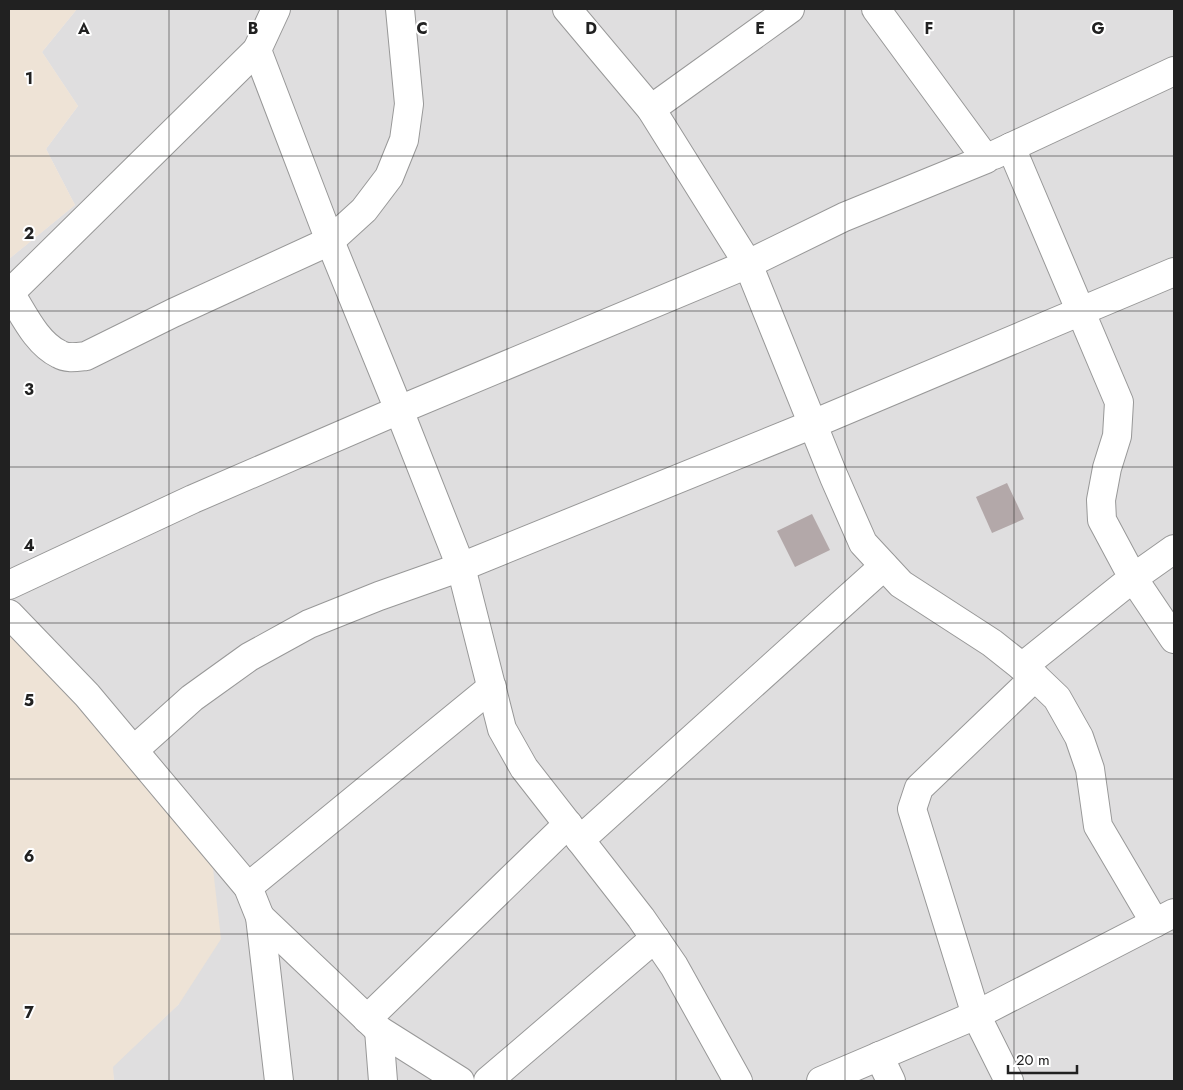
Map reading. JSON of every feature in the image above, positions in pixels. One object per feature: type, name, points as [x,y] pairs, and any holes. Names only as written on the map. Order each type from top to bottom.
[{"type":"street","points":[[276,9],[257,50],[9,293],[43,342],[60,355],[73,358],[86,356],[173,313],[330,241],[364,210],[389,177],[404,140],[409,104],[400,9]]},
{"type":"street","points":[[567,9],[651,109],[748,264],[864,544],[901,584],[992,643],[1029,672],[1057,698],[1079,737],[1090,769],[1098,826],[1165,918],[976,1015],[821,1081]]},
{"type":"street","points":[[651,109],[790,9]]},
{"type":"street","points":[[876,9],[986,159]]},
{"type":"street","points":[[257,50],[330,241],[461,567],[502,729],[524,768],[655,938],[674,966],[738,1081]]},
{"type":"street","points":[[9,585],[192,499],[748,264],[844,217],[986,159],[1174,71]]},
{"type":"street","points":[[1011,147],[1118,402],[1117,436],[1107,468],[1101,500],[1102,520],[1133,578],[1174,639]]},
{"type":"street","points":[[134,750],[192,698],[249,657],[310,624],[379,596],[461,567],[813,424],[1174,272]]},
{"type":"street","points":[[1009,1081],[976,1015],[912,809],[919,788],[1029,672],[1133,578],[1174,549]]},
{"type":"street","points":[[373,1025],[574,832],[884,566]]},
{"type":"street","points":[[9,614],[86,695],[248,887],[260,917],[279,1081]]},
{"type":"street","points":[[248,887],[492,687]]},
{"type":"street","points":[[260,917],[373,1025],[460,1081]]},
{"type":"street","points":[[488,1081],[655,938]]},
{"type":"street","points":[[373,1025],[383,1081]]},
{"type":"street","points":[[879,1056],[891,1081]]},
{"type":"shaded area","points":[[9,9],[77,9],[42,52],[78,106],[46,149],[75,205],[9,259]]},
{"type":"shaded area","points":[[77,9],[1174,9],[1174,1081],[114,1081],[112,1067],[179,1004],[9,620],[9,259],[75,205],[46,149],[78,106],[42,52]]},
{"type":"shaded area","points":[[9,620],[212,860],[221,939],[179,1004],[113,1067],[114,1081],[9,1081]]},
{"type":"building","points":[[1007,483],[1024,519],[992,533],[976,497]]},
{"type":"building","points":[[812,514],[830,550],[795,567],[777,531]]}]
